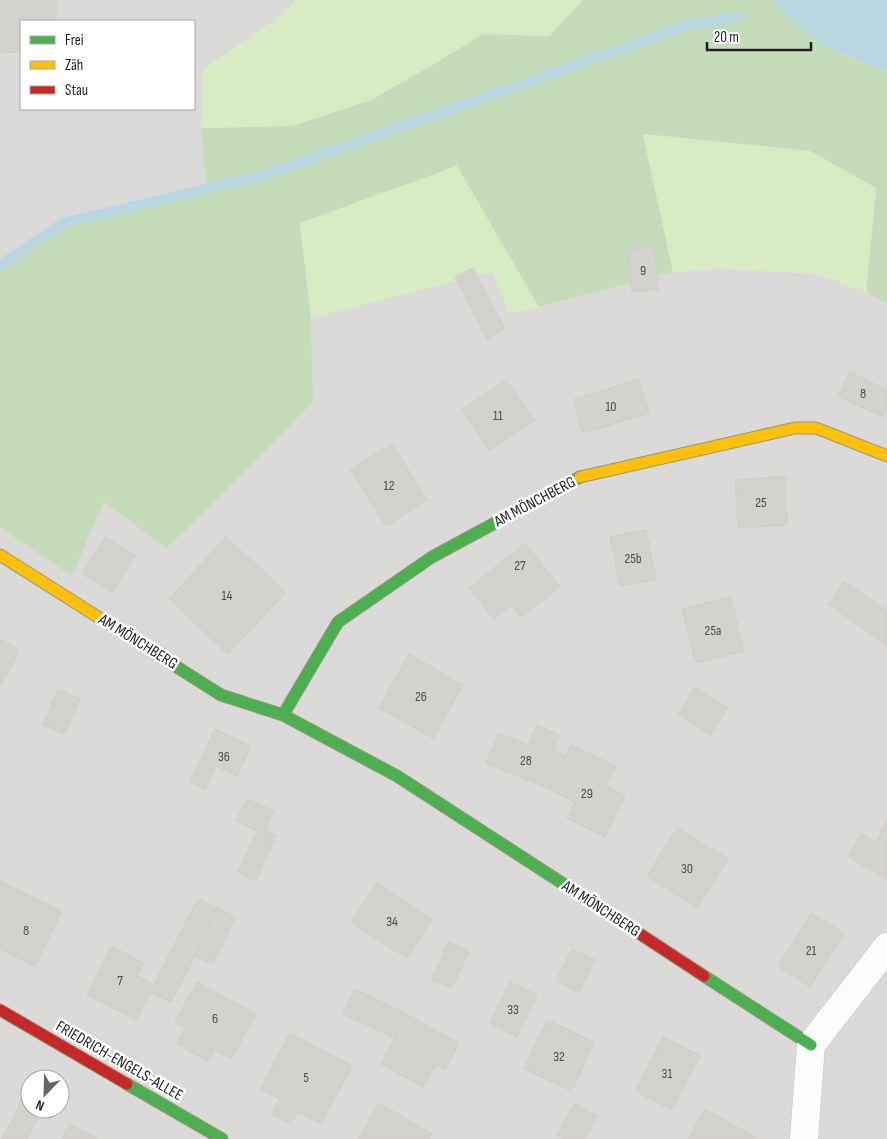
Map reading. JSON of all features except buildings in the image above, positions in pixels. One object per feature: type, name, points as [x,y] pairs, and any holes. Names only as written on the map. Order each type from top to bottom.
[{"type":"street","name":"AM MÖNCHBERG","points":[[283,715],[338,622],[432,557],[578,478],[795,428],[816,428],[887,456]]},
{"type":"street","name":"AM MÖNCHBERG","points":[[0,555],[221,695],[283,715],[397,776],[811,1045]]},
{"type":"street","points":[[804,1139],[811,1045],[887,947]]},
{"type":"street","name":"FRIEDRICH-ENGELS-ALLEE","points":[[0,1010],[222,1139]]},
{"type":"shaded area","points":[[0,0],[296,0],[282,15],[203,69],[206,188],[63,223],[0,265]]},
{"type":"shaded area","points":[[719,268],[818,274],[887,303],[887,1139],[0,1139],[0,528],[72,575],[104,502],[166,549],[212,505],[312,402],[311,318],[492,272],[510,313],[673,272]]},
{"type":"green space","points":[[296,0],[583,0],[549,36],[483,34],[371,100],[292,126],[201,128],[203,69],[282,15]]},
{"type":"green space","points":[[583,0],[775,0],[778,8],[825,47],[887,71],[887,303],[866,293],[876,188],[810,151],[643,134],[673,272],[539,307],[457,166],[300,223],[311,318],[313,402],[166,549],[104,502],[72,576],[0,528],[0,265],[63,223],[206,188],[201,128],[292,126],[371,100],[483,34],[549,36]]},
{"type":"green space","points":[[643,134],[810,151],[876,188],[866,293],[818,274],[719,268],[673,272]]},
{"type":"green space","points":[[457,166],[539,307],[509,313],[492,272],[311,318],[300,223]]},
{"type":"water","points":[[775,0],[887,0],[887,71],[825,47],[778,8]]},
{"type":"waterway","points":[[0,265],[63,223],[265,175],[683,27],[739,16]]},
{"type":"traffic: fast","points":[[128,636],[221,695],[283,715],[338,622],[432,557],[580,477]]},
{"type":"traffic: fast","points":[[283,715],[397,776],[579,894]]},
{"type":"traffic: fast","points":[[704,976],[811,1045]]},
{"type":"traffic: fast","points":[[127,1084],[222,1139]]},
{"type":"traffic: slow","points":[[580,477],[795,428],[816,428],[887,456]]},
{"type":"traffic: slow","points":[[0,555],[128,636]]},
{"type":"traffic: jam","points":[[579,894],[704,976]]},
{"type":"traffic: jam","points":[[0,1010],[127,1084]]}]
